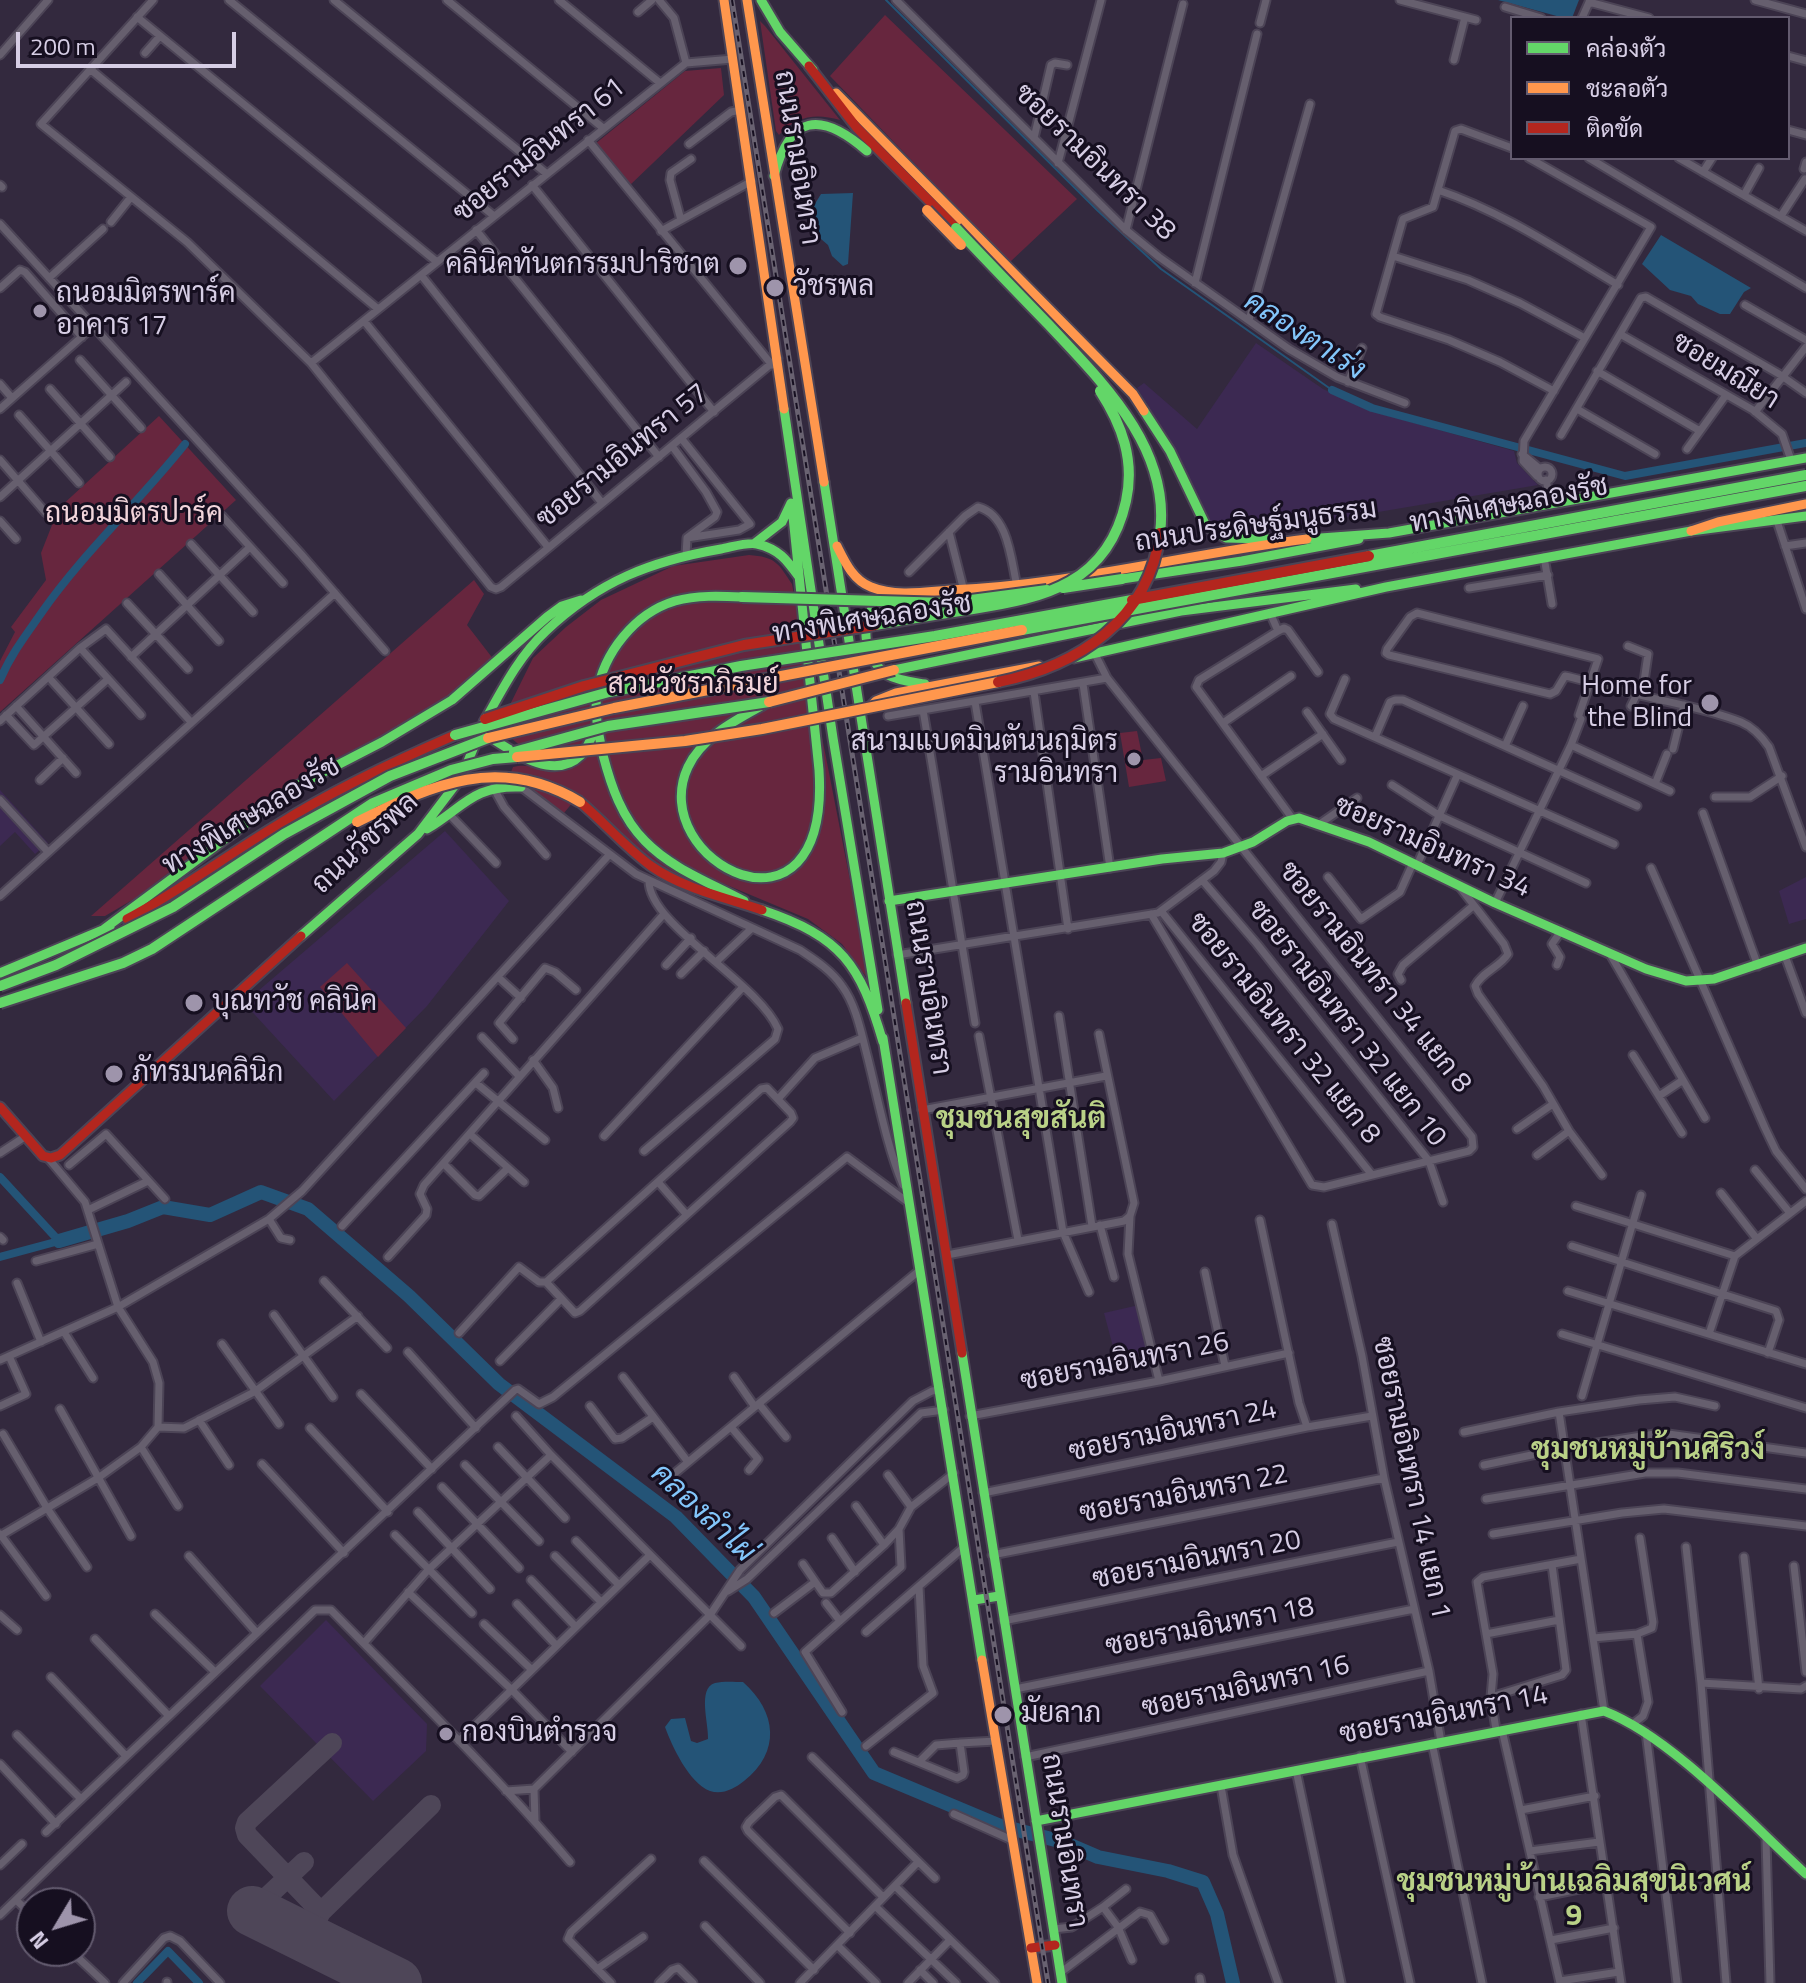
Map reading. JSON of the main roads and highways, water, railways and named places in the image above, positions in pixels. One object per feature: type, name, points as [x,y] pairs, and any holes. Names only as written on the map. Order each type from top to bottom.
[{"type":"main road","name":"ถนนรามอินทรา","points":[[724,0],[752,181],[775,362],[786,417],[833,738],[1037,1983]]},
{"type":"main road","name":"ถนนรามอินทรา","points":[[747,0],[1061,1978]]},
{"type":"main road","points":[[761,0],[780,32],[857,128],[1133,394],[1170,451],[1199,514],[1215,535],[1228,540],[1321,536]]},
{"type":"main road","points":[[736,80],[759,77]]},
{"type":"main road","points":[[455,735],[489,717],[584,686],[716,652],[794,636],[1020,602],[1061,589],[1079,577],[1095,562],[1117,531],[1128,493],[1130,469],[1127,444],[1117,416],[1087,376],[927,210],[857,141],[835,127],[805,126],[789,136],[780,151],[774,176]]},
{"type":"main road","points":[[493,759],[715,736],[992,683],[1048,669],[1074,658],[1112,630],[1132,606],[1154,564],[1158,547],[1162,516],[1159,489],[1147,450],[1136,427],[1112,394],[958,223]]},
{"type":"main road","points":[[769,702],[729,723],[701,747],[685,774],[683,801],[695,843],[711,861],[730,873],[756,879],[785,871],[807,852],[817,828],[819,780],[791,503],[786,417]]},
{"type":"main road","name":"ถนนประดิษฐ์มนูธรรม","points":[[832,535],[850,571],[871,587],[893,591],[964,591],[1017,586],[1321,536],[1389,533],[1551,503],[1788,450],[1806,458]]},
{"type":"main road","name":"ทางพิเศษฉลองรัช","points":[[0,973],[104,929],[165,898],[280,823],[384,767],[455,735],[609,692],[741,666],[935,636],[1806,475]]},
{"type":"main road","name":"ทางพิเศษฉลองรัช","points":[[0,986],[56,965],[173,907],[284,834],[390,776],[485,739],[614,708],[920,648],[1806,486]]},
{"type":"main road","points":[[791,503],[782,522],[755,543],[785,556],[801,581]]},
{"type":"main road","points":[[1691,531],[1718,522],[1806,504]]},
{"type":"main road","points":[[863,743],[866,715],[871,705],[896,693],[1095,654],[1386,587],[1691,531],[1806,516]]},
{"type":"main road","points":[[883,1042],[866,991],[857,971],[844,954],[812,931],[747,903],[674,865],[653,850],[633,827],[607,773],[598,723],[597,693],[607,662],[622,638],[642,619],[673,602],[707,595],[948,603],[1242,561],[1389,533]]},
{"type":"main road","name":"ถนนวัชรพล","points":[[0,1107],[48,1158],[60,1155],[418,834],[447,799],[499,694],[543,633],[581,600],[630,573],[686,555],[755,543]]},
{"type":"main road","points":[[0,1003],[123,963],[152,949],[373,803],[451,770],[552,738],[616,723],[769,702],[894,670],[1124,621],[1273,596],[1386,587]]},
{"type":"main road","points":[[893,591],[875,602],[868,612],[865,625],[871,654],[883,670],[895,678],[932,685]]},
{"type":"main road","points":[[104,929],[272,803],[318,773],[382,742],[452,700],[562,606],[581,600]]},
{"type":"main road","points":[[480,730],[521,759],[541,764],[565,764],[584,752],[598,723]]},
{"type":"main road","points":[[418,834],[450,815],[485,788],[518,785],[508,778],[506,767],[511,761],[521,759]]},
{"type":"main road","points":[[303,849],[379,811],[468,780],[527,778],[555,788],[580,802],[629,849],[662,872],[719,898],[747,903]]},
{"type":"main road","name":"ซอยรามอินทรา 34","points":[[889,901],[1223,853],[1241,848],[1292,818],[1321,823],[1610,954],[1674,978],[1700,982],[1758,966],[1806,948]]},
{"type":"main road","points":[[974,1600],[999,1596]]},
{"type":"main road","name":"ซอยรามอินทรา 14","points":[[1037,1826],[1360,1756],[1604,1711],[1614,1712],[1646,1732],[1806,1872]]},
{"type":"main road","points":[[1031,1948],[1055,1945]]},
{"type":"water","points":[[1498,0],[1579,0],[1573,16],[1557,16]]},
{"type":"water","points":[[853,193],[848,264],[843,266],[832,256],[828,245],[814,233],[813,207],[821,194]]},
{"type":"water","points":[[1661,235],[1751,288],[1744,292],[1730,314],[1720,314],[1698,304],[1691,296],[1670,290],[1642,264]]},
{"type":"water","points":[[718,1682],[743,1682],[763,1706],[770,1732],[769,1745],[756,1770],[744,1781],[728,1790],[710,1791],[688,1772],[665,1727],[671,1719],[685,1718],[691,1741],[697,1743],[708,1739],[706,1692]]},
{"type":"waterway","name":"คลองตาเร่ง","points":[[886,0],[1097,210],[1161,269],[1332,390]]},
{"type":"waterway","name":"คลองตาเร่ง","points":[[1332,390],[1372,408],[1625,476],[1806,443]]},
{"type":"waterway","points":[[0,680],[19,645],[58,590],[185,444]]},
{"type":"waterway","points":[[0,1177],[59,1241],[0,1257]]},
{"type":"waterway","name":"คลองลำไผ่","points":[[59,1241],[128,1221],[163,1207],[210,1215],[261,1192],[308,1209],[409,1296],[499,1384],[676,1517],[754,1597],[874,1773],[998,1825],[1063,1842],[1098,1857],[1168,1871],[1203,1882],[1217,1914],[1233,1983]]},
{"type":"waterway","points":[[137,1983],[168,1951],[199,1983]]},
{"type":"railway","points":[[732,0],[1048,1983]]},
{"type":"place","name":"คลินิคทันตกรรมปาริชาต","points":[[738,266]]},
{"type":"place","name":"วัชรพล","points":[[775,288]]},
{"type":"place","name":"ถนอมมิตรพาร์ค อาคาร 17","points":[[40,311]]},
{"type":"place","name":"Home for the Blind","points":[[1710,703]]},
{"type":"place","name":"สนามแบดมินตันนฤมิตร รามอินทรา","points":[[1134,759]]},
{"type":"place","name":"บุณทวัช คลินิค","points":[[194,1003]]},
{"type":"place","name":"ภัทรมนคลินิก","points":[[114,1074]]},
{"type":"place","name":"มัยลาภ","points":[[1003,1715]]},
{"type":"place","name":"กองบินตำรวจ","points":[[446,1734]]},
{"type":"district","name":"ชุมชนสุขสันติ","points":[[1021,1121]]},
{"type":"district","name":"ชุมชนหมู่บ้านศิริวง์","points":[[1648,1452]]},
{"type":"district","name":"ชุมชนหมู่บ้านเฉลิมสุขนิเวศน์ 9","points":[[1574,1901]]},
{"type":"park label","name":"ถนอมมิตรปาร์ค","points":[[134,515]]},
{"type":"park label","name":"สวนวัชราภิรมย์","points":[[693,686]]}]
